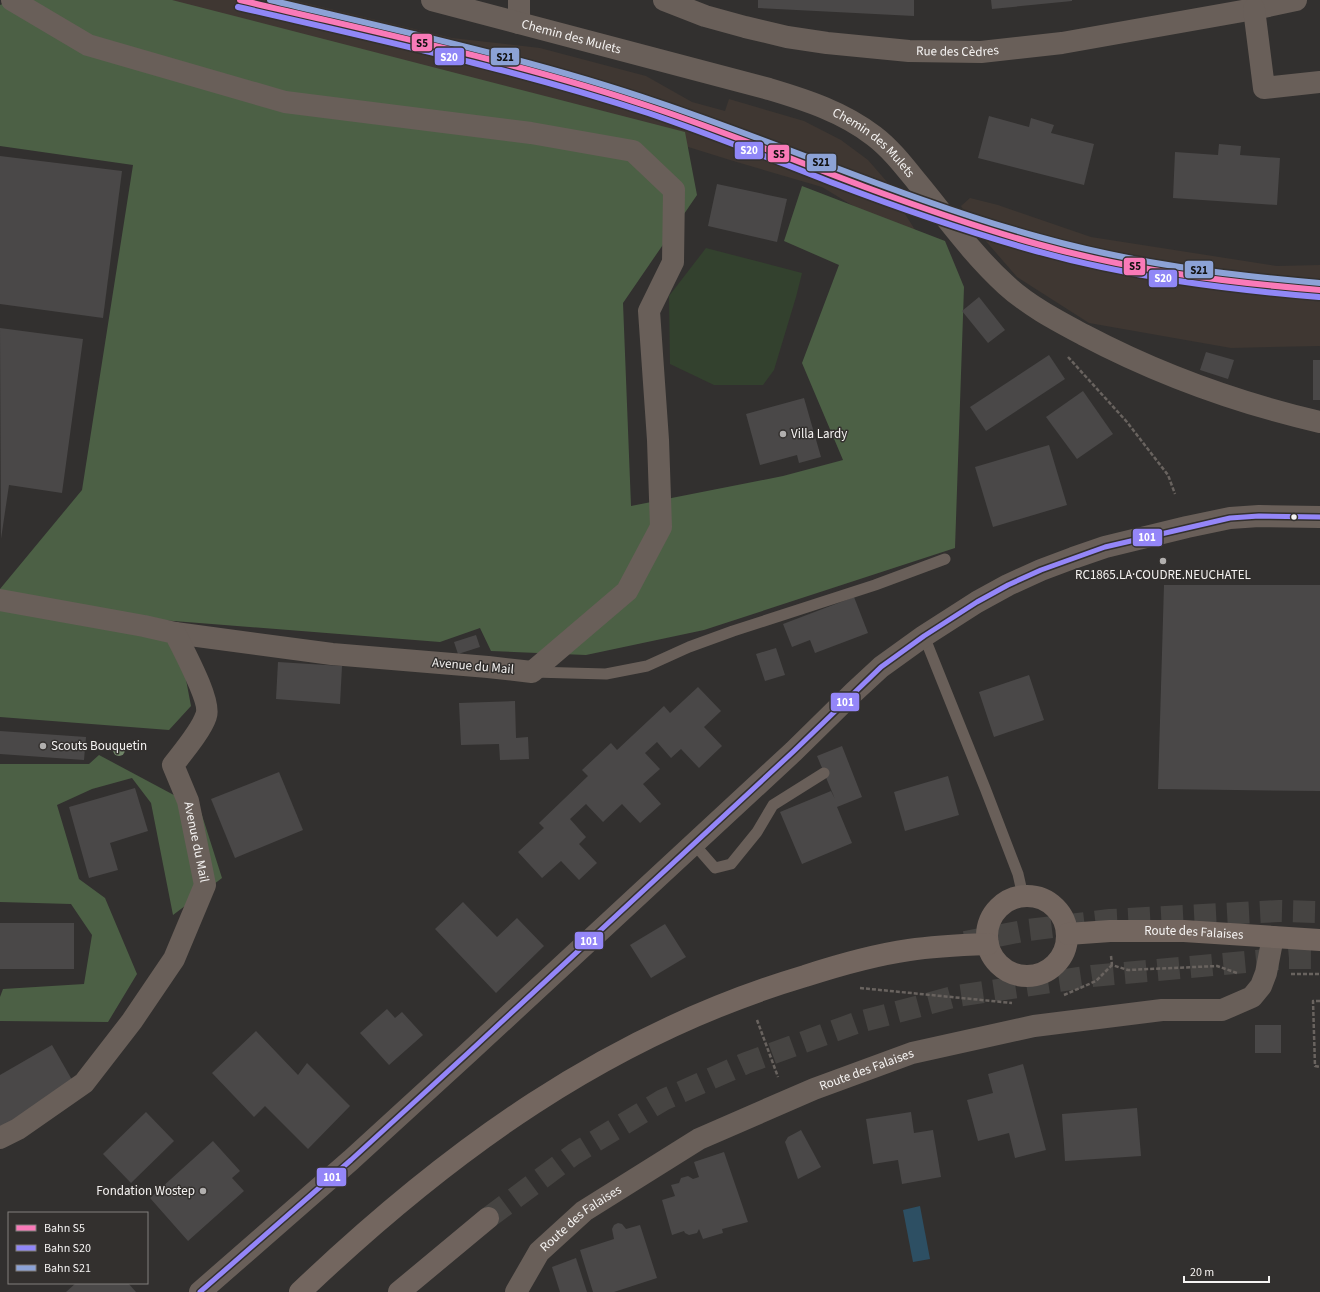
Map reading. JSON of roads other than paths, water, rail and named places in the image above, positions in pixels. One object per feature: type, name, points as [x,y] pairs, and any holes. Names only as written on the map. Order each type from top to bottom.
[{"type":"highway","points":[[399,1292],[488,1218]]},
{"type":"main road","points":[[1023,896],[1045,899],[1054,906],[1061,914],[1066,924],[1068,934],[1066,947],[1062,958],[1054,967],[1044,973],[1032,976],[1020,976],[1009,972],[999,965],[992,955],[988,944],[987,934],[988,925],[998,908],[1005,902],[1023,896]]},
{"type":"main road","name":"Route des Falaises","points":[[1068,934],[1184,931],[1320,940]]},
{"type":"main road","points":[[300,1292],[403,1201],[475,1144],[523,1110],[575,1077],[629,1046],[748,994],[817,972],[908,950],[988,944]]},
{"type":"street","points":[[12,0],[88,45],[285,102],[531,133],[633,151],[674,190],[673,262],[649,311],[658,440],[661,527],[627,591],[532,672]]},
{"type":"street","name":"Chemin des Mulets","points":[[432,0],[463,4],[519,23],[769,89],[831,110],[854,122],[875,136],[899,160],[957,233],[984,264],[1024,301],[1046,315],[1108,348],[1169,374],[1253,404],[1320,422]]},
{"type":"street","points":[[519,0],[519,23]]},
{"type":"street","name":"Rue des Cèdres","points":[[664,0],[705,16],[787,37],[909,51],[981,52],[1062,44],[1254,10],[1296,0]]},
{"type":"street","points":[[1254,10],[1264,88],[1320,82]]},
{"type":"street","points":[[200,1292],[357,1155],[794,751],[881,667],[924,636],[983,598],[1008,585],[1041,570],[1105,547],[1187,526],[1230,518],[1259,516],[1320,517]]},
{"type":"street","name":"Avenue du Mail","points":[[0,600],[175,633],[332,654],[532,672]]},
{"type":"street","name":"Avenue du Mail","points":[[9,1134],[84,1083],[132,1021],[174,959],[205,885],[188,801],[173,765],[207,715],[206,704],[205,698],[175,633]]},
{"type":"street","name":"Route des Falaises","points":[[516,1292],[539,1252],[584,1211],[699,1139],[814,1089],[912,1053],[1034,1026],[1162,1010],[1222,1010],[1252,997],[1262,986],[1273,937]]},
{"type":"street","points":[[0,1153],[9,1134]]},
{"type":"lane","points":[[532,672],[606,674],[646,666],[689,647],[733,631],[875,585],[945,559]]},
{"type":"lane","points":[[924,636],[1018,874],[1023,896]]},
{"type":"lane","points":[[694,844],[715,868],[731,864],[757,832],[773,805],[824,773]]},
{"type":"water","points":[[920,1206],[930,1259],[913,1262],[903,1210]]},
{"type":"tunnel","points":[[965,942],[1028,930],[1110,920],[1279,911],[1320,912]]},
{"type":"tunnel","points":[[488,1218],[574,1154],[663,1100],[746,1063],[856,1023],[957,996],[1092,976],[1289,958],[1320,958]]},
{"type":"rail line","name":"S5","points":[[240,0],[448,49],[552,76],[654,108],[708,127],[908,203],[1037,244],[1107,261],[1177,274],[1320,290]]},
{"type":"rail line","name":"S21","points":[[270,0],[465,46],[562,72],[705,119],[942,207],[1039,237],[1108,254],[1178,267],[1320,283]]},
{"type":"rail line","name":"S20","points":[[238,7],[393,43],[547,82],[598,97],[694,129],[833,183],[959,228],[1036,251],[1106,268],[1177,281],[1319,297]]},
{"type":"place","name":"Villa Lardy","points":[[783,434]]},
{"type":"place","name":"RC1865.LA·COUDRE.NEUCHATEL","points":[[1163,561]]},
{"type":"place","name":"Scouts Bouquetin","points":[[43,746]]},
{"type":"place","name":"Fondation Wostep","points":[[203,1191]]}]
